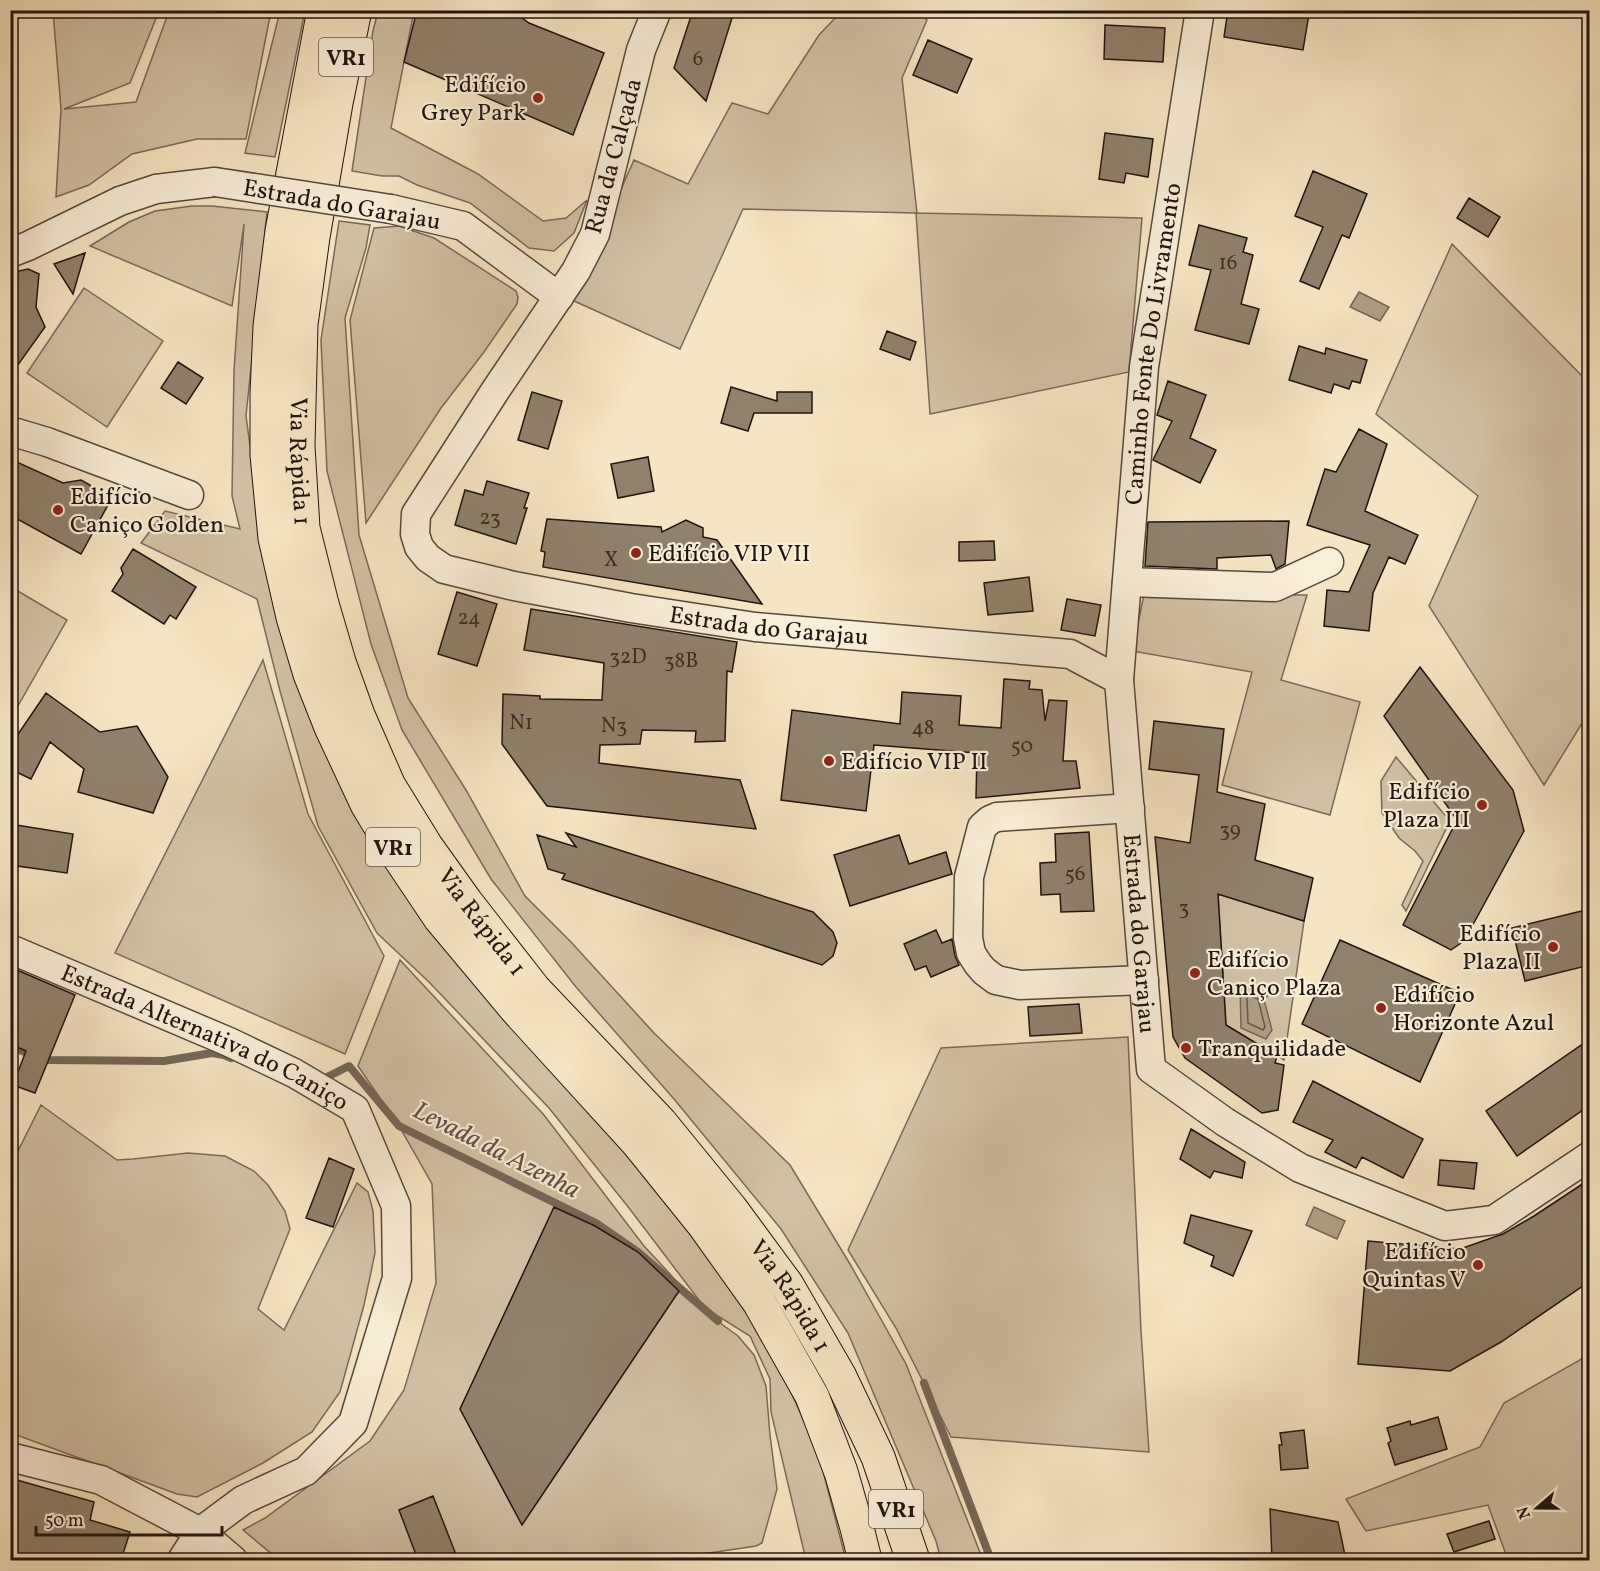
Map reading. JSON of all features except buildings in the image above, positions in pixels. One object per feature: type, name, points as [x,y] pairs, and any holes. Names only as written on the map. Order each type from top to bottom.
[{"type":"highway","name":"Via Rápida 1","points":[[324,10],[282,231],[270,327],[267,394],[267,455],[275,538],[293,617],[310,674],[331,727],[367,804],[440,918],[517,1010],[638,1143],[704,1225],[759,1302],[812,1396],[841,1472],[865,1560]]},
{"type":"highway","name":"Via Rápida 1","points":[[355,10],[313,237],[303,313],[298,446],[303,528],[339,662],[358,715],[389,786],[426,846],[466,902],[534,989],[660,1122],[731,1209],[787,1285],[840,1377],[878,1457],[913,1560]]},
{"type":"street","name":"Rua da Calçada","points":[[559,297],[576,271],[595,234],[641,50],[657,10]]},
{"type":"street","name":"Caminho Fonte Do Livramento","points":[[1119,680],[1144,368],[1200,10]]},
{"type":"street","name":"Estrada do Garajau","points":[[10,253],[120,201],[156,189],[215,182],[390,209],[463,226],[559,297],[416,514],[415,534],[419,547],[428,558],[444,569],[514,586],[755,627],[1070,654],[1119,680],[1151,1069],[1225,1122],[1300,1168],[1445,1226],[1494,1220],[1590,1156]]},
{"type":"street","points":[[10,431],[47,442],[189,495]]},
{"type":"street","points":[[1127,582],[1275,587],[1329,562]]},
{"type":"street","points":[[1130,808],[997,817],[990,820],[982,827],[969,877],[968,938],[971,953],[978,964],[996,980],[1007,983],[1020,985],[1144,980]]},
{"type":"street","name":"Estrada Alternativa do Caniço","points":[[10,949],[229,1042],[294,1073],[355,1109],[396,1206],[397,1278],[353,1423],[306,1471],[243,1500],[200,1532],[182,1560]]},
{"type":"street","points":[[10,1457],[101,1480],[200,1532],[233,1560]]},
{"type":"shaded area","points":[[53,11],[159,11],[130,83],[64,109],[136,102],[169,11],[271,11],[246,139],[197,139],[132,154],[89,185],[56,197],[61,109]]},
{"type":"shaded area","points":[[280,11],[305,11],[275,157],[245,153]]},
{"type":"shaded area","points":[[378,11],[414,11],[391,128],[478,174],[543,221],[566,218],[587,200],[574,233],[554,251],[529,248],[470,203],[417,185],[399,176],[352,171]]},
{"type":"shaded area","points":[[842,11],[916,11],[927,20],[902,78],[917,213],[1142,218],[1129,372],[930,414],[916,213],[743,209],[680,349],[572,300],[634,160],[688,184],[732,103],[768,114],[819,35]]},
{"type":"shaded area","points":[[192,206],[267,212],[246,416],[264,548],[284,642],[765,1335],[818,1452],[846,1560],[806,1560],[771,1412],[770,1379],[750,1336],[705,1308],[549,1108],[429,982],[377,933],[318,826],[257,599],[141,543],[165,511],[240,529],[232,496],[234,371],[244,224],[232,306],[90,246],[129,222],[155,211]]},
{"type":"shaded area","points":[[339,221],[370,225],[366,248],[345,318],[359,535],[408,698],[466,790],[525,896],[571,942],[654,1033],[790,1165],[850,1264],[906,1364],[983,1560],[941,1560],[936,1541],[848,1333],[781,1229],[674,1099],[576,987],[491,879],[402,730],[371,644],[327,471],[321,340]]},
{"type":"shaded area","points":[[399,226],[434,238],[516,291],[518,297],[517,304],[441,408],[366,523],[350,320],[374,228]]},
{"type":"shaded area","points":[[1452,244],[1589,383],[1589,712],[1544,785],[1429,606],[1478,496],[1376,414]]},
{"type":"shaded area","points":[[84,288],[163,341],[107,427],[27,373]]},
{"type":"shaded area","points":[[11,587],[67,620],[11,718]]},
{"type":"shaded area","points":[[1144,595],[1307,595],[1281,680],[1360,702],[1330,815],[1222,785],[1252,672],[1132,651]]},
{"type":"shaded area","points":[[263,660],[308,814],[384,956],[345,1054],[115,953]]},
{"type":"shaded area","points":[[1396,757],[1450,821],[1406,911],[1402,905],[1423,861],[1399,838],[1382,813],[1381,781]]},
{"type":"shaded area","points":[[1218,894],[1304,921],[1284,1060],[1226,1025]]},
{"type":"shaded area","points":[[400,960],[544,1115],[644,1246],[698,1307],[738,1336],[754,1355],[766,1386],[777,1489],[762,1543],[756,1546],[689,1556],[681,1560],[279,1560],[243,1530],[265,1518],[370,1441],[404,1390],[436,1283],[432,1184],[399,1126],[358,1066]]},
{"type":"shaded area","points":[[1128,1037],[1141,1331],[1149,1452],[951,1437],[896,1328],[848,1250],[941,1048]]},
{"type":"shaded area","points":[[41,1105],[117,1160],[188,1153],[225,1156],[254,1171],[268,1185],[285,1211],[290,1229],[258,1309],[284,1330],[357,1183],[368,1192],[373,1211],[375,1253],[364,1305],[340,1392],[312,1432],[263,1463],[197,1497],[177,1494],[11,1433],[10,1167]]},
{"type":"shaded area","points":[[1589,1352],[1589,1560],[1508,1560],[1488,1505],[1366,1531],[1346,1499],[1480,1447],[1504,1403],[1580,1360]]},
{"type":"water","points":[[1359,292],[1389,307],[1380,321],[1350,307]]},
{"type":"water","points":[[1240,985],[1268,995],[1264,1000],[1272,1030],[1266,1039],[1241,1028]]},
{"type":"water","points":[[1314,1207],[1345,1221],[1337,1239],[1306,1225]]},
{"type":"waterway","name":"Levada da Azenha","points":[[10,1047],[49,1060],[164,1061],[212,1053],[231,1058]]},
{"type":"waterway","name":"Levada da Azenha","points":[[319,1081],[349,1066],[399,1126],[596,1223],[638,1252],[718,1321]]},
{"type":"waterway","points":[[924,1383],[991,1560]]},
{"type":"place","name":"Edifício Grey Park","points":[[538,98]]},
{"type":"place","name":"Edifício Caniço Golden","points":[[58,510]]},
{"type":"place","name":"Edifício VIP VII","points":[[636,553]]},
{"type":"place","name":"Edifício VIP II","points":[[829,761]]},
{"type":"place","name":"Edifício Plaza III","points":[[1482,805]]},
{"type":"place","name":"Edifício Plaza II","points":[[1553,947]]},
{"type":"place","name":"Edifício Caniço Plaza","points":[[1195,973]]},
{"type":"place","name":"Edifício Horizonte Azul","points":[[1381,1008]]},
{"type":"place","name":"Tranquilidade","points":[[1186,1048]]},
{"type":"place","name":"Edifício Quintas V","points":[[1478,1265]]}]
